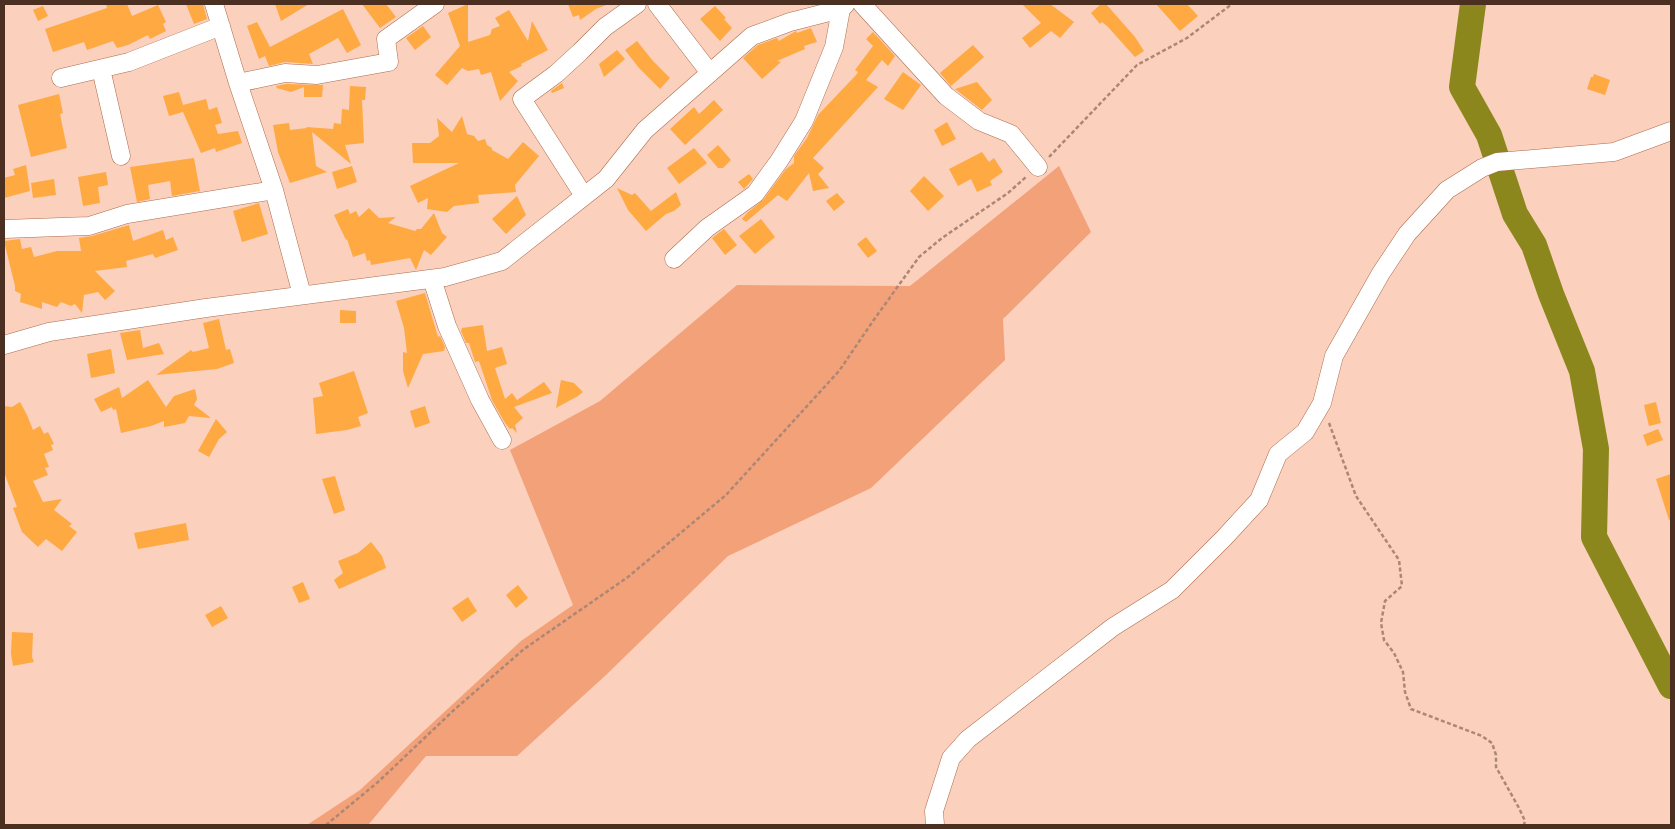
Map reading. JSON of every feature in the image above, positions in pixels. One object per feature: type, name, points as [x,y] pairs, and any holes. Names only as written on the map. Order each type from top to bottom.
[{"type":"street","points":[[214,4],[274,190],[302,295]]},
{"type":"street","points":[[584,196],[522,99],[574,57],[605,27],[638,4]]},
{"type":"street","points":[[657,4],[710,73]]},
{"type":"street","points":[[862,4],[946,96],[979,121],[1011,134],[1038,167]]},
{"type":"street","points":[[4,344],[49,332],[302,295],[445,278],[502,261],[606,179],[645,130],[752,36],[841,5],[834,47],[804,121],[779,161],[755,194],[707,228],[674,258]]},
{"type":"street","points":[[238,83],[285,73],[317,75],[389,62],[386,39],[440,6]]},
{"type":"street","points":[[61,78],[129,62],[220,26]]},
{"type":"street","points":[[101,69],[121,156]]},
{"type":"street","points":[[936,825],[934,811],[951,758],[968,738],[1113,627],[1172,590],[1224,538],[1258,500],[1278,454],[1305,432],[1322,402],[1334,356],[1381,273],[1407,234],[1447,190],[1482,168],[1497,162],[1614,152],[1671,131]]},
{"type":"street","points":[[4,229],[89,226],[127,214],[274,190]]},
{"type":"street","points":[[432,279],[447,326],[480,400],[502,440]]},
{"type":"path","points":[[326,825],[378,782],[454,710],[524,649],[628,577],[726,495],[839,371],[919,257],[942,238],[1008,194],[1038,167],[1137,65],[1187,38],[1232,4]]},
{"type":"path","points":[[1322,402],[1356,496],[1399,560],[1402,586],[1385,601],[1381,623],[1384,640],[1394,653],[1403,672],[1405,692],[1412,709],[1482,736],[1492,743],[1496,755],[1496,767],[1519,808],[1525,821],[1524,825]]},
{"type":"shaded area","points":[[1059,166],[1091,232],[1003,319],[1005,360],[871,488],[728,556],[606,675],[517,756],[426,756],[368,825],[307,825],[360,790],[521,641],[573,605],[510,450],[600,401],[737,285],[910,286]]},
{"type":"building","points":[[106,4],[127,4],[132,16],[158,5],[166,22],[163,24],[166,31],[150,39],[148,35],[117,48],[113,41],[87,50],[84,42],[53,52],[45,29],[107,8]]},
{"type":"building","points":[[186,4],[203,4],[207,19],[194,24]]},
{"type":"building","points":[[275,4],[309,4],[281,21]]},
{"type":"building","points":[[362,4],[386,4],[396,17],[380,28]]},
{"type":"building","points":[[468,4],[468,42],[490,35],[492,29],[500,26],[495,18],[509,10],[528,41],[532,21],[548,50],[509,72],[518,81],[500,101],[491,72],[481,75],[479,69],[468,71],[462,68],[447,85],[435,75],[460,46],[448,13]]},
{"type":"building","points":[[568,4],[606,5],[596,9],[580,20],[579,15],[573,17]]},
{"type":"building","points":[[1022,4],[1050,4],[1074,22],[1060,38],[1051,31],[1030,48],[1022,38],[1041,23]]},
{"type":"building","points":[[1101,4],[1106,4],[1135,37],[1144,51],[1135,57],[1108,27],[1102,22],[1100,24],[1091,13]]},
{"type":"building","points":[[1156,4],[1187,4],[1198,16],[1180,31]]},
{"type":"building","points":[[43,6],[48,16],[38,21],[33,10]]},
{"type":"building","points":[[715,6],[732,28],[720,41],[700,19]]},
{"type":"building","points":[[343,9],[361,45],[347,53],[338,38],[309,54],[313,64],[285,62],[269,66],[265,56],[259,59],[247,26],[257,22],[270,47]]},
{"type":"building","points":[[423,26],[431,37],[415,50],[406,38]]},
{"type":"building","points":[[811,28],[817,42],[804,46],[805,49],[777,61],[781,62],[762,79],[743,58],[758,45],[777,38],[779,41],[796,31],[797,33]]},
{"type":"building","points":[[873,32],[895,56],[888,66],[882,60],[866,80],[878,87],[813,158],[824,168],[818,174],[829,188],[813,191],[809,173],[787,201],[778,195],[746,222],[742,219],[763,200],[786,169],[794,163],[794,156],[807,138],[818,115],[856,75],[858,72],[855,70],[873,46],[866,39]]},
{"type":"building","points":[[637,41],[670,78],[660,89],[639,68],[625,50]]},
{"type":"building","points":[[973,45],[984,57],[951,86],[940,73]]},
{"type":"building","points":[[617,50],[625,59],[604,77],[599,64]]},
{"type":"building","points":[[903,72],[921,85],[903,110],[884,99]]},
{"type":"building","points":[[1594,74],[1610,80],[1605,95],[1587,89]]},
{"type":"building","points":[[977,82],[992,100],[982,110],[955,89]]},
{"type":"building","points":[[562,83],[564,88],[552,93],[551,91]]},
{"type":"building","points":[[286,84],[323,85],[322,97],[304,97],[304,87],[291,92],[276,86]]},
{"type":"building","points":[[350,86],[366,87],[365,100],[362,100],[364,143],[345,145],[351,164],[312,132],[316,166],[327,172],[290,183],[278,152],[273,125],[289,123],[290,130],[306,127],[333,129],[334,123],[341,124],[342,109],[349,110]]},
{"type":"building","points":[[179,92],[183,105],[206,99],[209,110],[217,107],[222,123],[215,125],[218,134],[238,131],[242,143],[216,152],[215,148],[201,153],[183,112],[169,116],[163,96]]},
{"type":"building","points":[[59,94],[63,113],[60,114],[67,148],[31,157],[18,105]]},
{"type":"building","points":[[714,100],[723,110],[685,145],[670,129],[694,107],[699,114]]},
{"type":"building","points":[[462,116],[467,134],[474,136],[478,141],[485,139],[487,145],[492,150],[508,159],[523,142],[539,156],[515,185],[516,192],[478,195],[479,203],[454,206],[447,212],[427,209],[428,198],[418,203],[410,186],[459,163],[413,163],[412,143],[430,143],[439,136],[437,118],[452,132]]},
{"type":"building","points":[[947,122],[956,139],[942,146],[934,130]]},
{"type":"building","points":[[718,145],[731,160],[723,168],[718,168],[707,155]]},
{"type":"building","points":[[694,148],[707,163],[679,184],[667,168]]},
{"type":"building","points":[[982,152],[989,162],[994,158],[1003,172],[990,181],[992,185],[977,192],[971,179],[958,186],[949,169]]},
{"type":"building","points":[[194,158],[200,191],[172,196],[170,181],[148,185],[150,199],[137,202],[130,167]]},
{"type":"building","points":[[26,165],[30,191],[4,198],[4,178],[15,175],[13,169]]},
{"type":"building","points":[[352,166],[357,182],[337,189],[332,172]]},
{"type":"building","points":[[106,172],[108,185],[98,187],[100,203],[83,206],[78,177]]},
{"type":"building","points":[[749,174],[753,179],[744,189],[738,182]]},
{"type":"building","points":[[924,176],[944,196],[928,211],[910,191]]},
{"type":"building","points":[[54,179],[56,195],[33,198],[31,183]]},
{"type":"building","points":[[617,188],[632,195],[635,193],[651,211],[676,192],[681,205],[674,211],[666,214],[646,231],[628,210]]},
{"type":"building","points":[[837,193],[845,202],[834,211],[826,201]]},
{"type":"building","points":[[517,196],[526,215],[506,234],[492,219]]},
{"type":"building","points":[[259,203],[268,234],[242,242],[233,211]]},
{"type":"building","points":[[369,208],[379,218],[396,217],[388,223],[415,231],[421,229],[434,213],[442,233],[447,237],[431,255],[424,250],[416,270],[410,258],[371,265],[370,260],[367,261],[365,253],[353,257],[347,239],[334,215],[348,209],[350,214],[356,211],[359,217]]},
{"type":"building","points":[[761,219],[775,237],[755,254],[739,236]]},
{"type":"building","points":[[129,225],[133,241],[163,230],[166,240],[173,237],[178,250],[155,258],[153,254],[126,261],[127,267],[95,271],[115,291],[105,300],[98,292],[84,295],[82,313],[75,304],[71,306],[61,302],[57,307],[42,302],[42,309],[20,302],[21,294],[15,291],[4,241],[20,239],[22,249],[31,247],[34,257],[57,251],[81,251],[79,238]]},
{"type":"building","points":[[724,229],[737,245],[725,255],[712,238]]},
{"type":"building","points":[[866,237],[877,251],[868,258],[857,244]]},
{"type":"building","points":[[425,293],[438,337],[440,336],[445,347],[444,351],[423,354],[408,388],[403,371],[403,352],[407,353],[404,328],[396,301]]},
{"type":"building","points":[[340,310],[356,311],[356,323],[340,323]]},
{"type":"building","points":[[219,319],[226,350],[230,349],[234,363],[217,369],[156,375],[191,350],[193,352],[209,348],[203,323]]},
{"type":"building","points":[[483,325],[487,351],[502,347],[507,364],[495,368],[505,399],[512,393],[517,400],[544,382],[552,393],[514,407],[523,418],[515,425],[517,433],[505,423],[492,400],[479,361],[475,362],[469,343],[466,343],[461,331],[462,328]]},
{"type":"building","points":[[140,330],[143,348],[159,343],[164,354],[127,360],[120,333]]},
{"type":"building","points":[[111,349],[115,373],[91,378],[87,354]]},
{"type":"building","points":[[354,371],[368,413],[358,417],[361,426],[316,434],[313,398],[323,396],[319,383]]},
{"type":"building","points":[[148,380],[166,407],[174,396],[195,389],[197,399],[194,405],[211,418],[189,416],[185,423],[164,427],[164,421],[121,433],[116,409],[113,410],[112,407],[101,412],[94,399],[119,387],[122,398]]},
{"type":"building","points":[[561,380],[574,383],[583,392],[556,408]]},
{"type":"building","points":[[20,402],[33,430],[40,426],[44,434],[48,432],[54,444],[51,445],[53,450],[44,454],[49,467],[45,468],[48,475],[33,481],[43,502],[62,499],[54,510],[72,524],[69,526],[77,532],[62,551],[46,539],[38,547],[22,532],[13,508],[17,507],[4,472],[4,406],[12,407]]},
{"type":"building","points":[[1656,402],[1661,423],[1649,426],[1644,405]]},
{"type":"building","points":[[425,406],[430,423],[415,428],[410,411]]},
{"type":"building","points":[[216,419],[227,432],[219,439],[209,457],[198,451]]},
{"type":"building","points":[[1658,429],[1663,440],[1647,446],[1643,435]]},
{"type":"building","points":[[1671,474],[1671,519],[1669,520],[1656,479]]},
{"type":"building","points":[[335,476],[345,510],[334,514],[322,479]]},
{"type":"building","points":[[186,523],[189,540],[138,549],[134,533]]},
{"type":"building","points":[[371,542],[382,556],[386,568],[339,589],[334,580],[343,573],[338,561],[358,553]]},
{"type":"building","points":[[303,582],[310,599],[299,603],[292,587]]},
{"type":"building","points":[[518,585],[528,598],[516,608],[506,595]]},
{"type":"building","points":[[468,597],[477,611],[462,622],[452,608]]},
{"type":"building","points":[[221,606],[228,618],[212,627],[205,615]]},
{"type":"building","points":[[12,632],[33,633],[32,657],[34,662],[13,666],[11,654]]},
{"type":"waterway","points":[[1473,4],[1462,87],[1489,135],[1515,214],[1534,245],[1551,294],[1582,371],[1596,449],[1594,537],[1671,686]]}]
